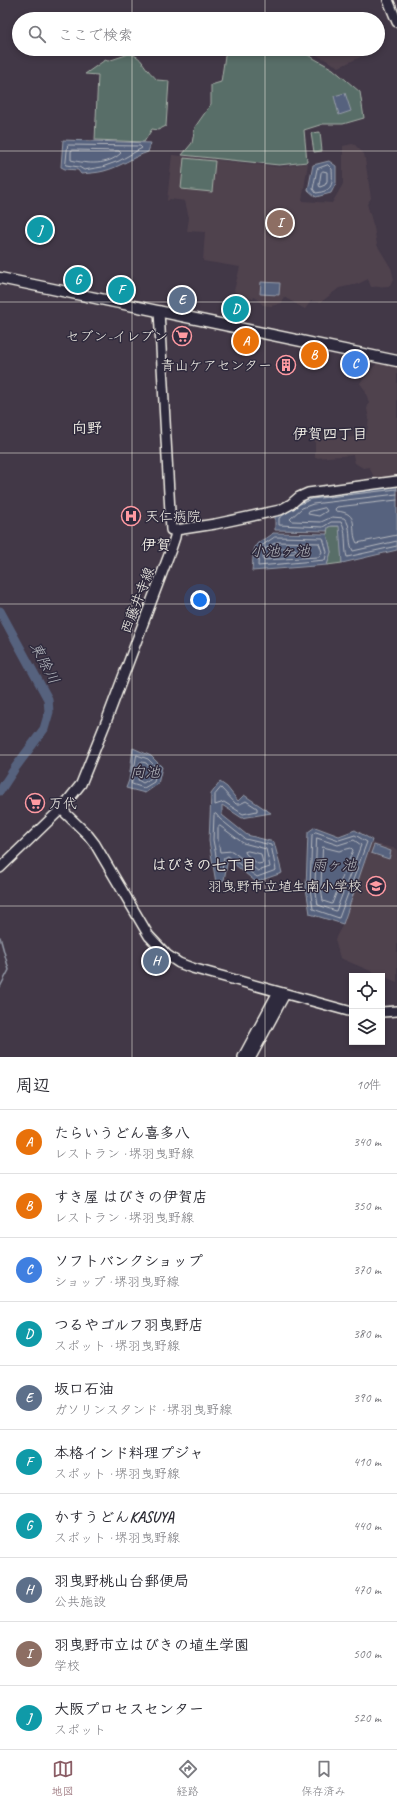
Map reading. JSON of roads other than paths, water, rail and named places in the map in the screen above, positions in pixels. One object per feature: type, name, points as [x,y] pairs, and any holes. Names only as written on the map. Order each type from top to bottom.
[{"type":"main road","points":[[0,278],[397,361]]},
{"type":"street","points":[[388,0],[397,22]]},
{"type":"street","points":[[159,311],[171,530]]},
{"type":"street","name":"西藤井寺線","points":[[0,868],[61,810],[81,784],[170,552],[176,530],[272,512],[287,507],[299,497],[308,493],[397,481]]},
{"type":"street","points":[[61,810],[88,835],[95,844],[149,936],[167,955],[179,963],[192,968],[349,1011]]},
{"type":"street","points":[[243,1057],[281,993]]},
{"type":"street","points":[[251,1057],[281,993]]},
{"type":"street","points":[[385,1012],[397,1011]]},
{"type":"water","points":[[345,93],[351,111],[339,115],[334,96]]},
{"type":"water","points":[[63,140],[151,143],[148,152],[116,167],[101,172],[81,174],[78,170],[65,169],[61,167]]},
{"type":"water","points":[[329,161],[336,166],[336,183],[331,193],[316,197],[308,190],[313,165]]},
{"type":"water","points":[[261,282],[280,283],[279,295],[260,294]]},
{"type":"water","points":[[397,485],[397,550],[342,563],[339,526],[328,527],[327,531],[275,530],[275,516],[310,495]]},
{"type":"water","name":"小池ヶ池","points":[[273,533],[327,534],[331,552],[327,565],[252,571],[255,547]]},
{"type":"water","name":"向池","points":[[133,748],[151,756],[162,767],[158,784],[145,793],[126,788],[129,780]]},
{"type":"water","points":[[220,782],[227,787],[238,801],[244,795],[271,813],[242,818],[222,805],[222,815],[247,835],[274,842],[282,873],[256,882],[228,859],[224,880],[216,883],[209,841],[211,794]]},
{"type":"water","name":"雨ヶ池","points":[[315,827],[339,836],[355,830],[372,840],[343,924],[310,914],[306,888],[308,832]]},
{"type":"water","points":[[374,845],[391,851],[389,859],[371,853]]},
{"type":"waterway","name":"東除川","points":[[0,611],[48,699],[49,712],[44,729],[0,791]]},
{"type":"waterway","points":[[0,937],[9,970],[0,987]]},
{"type":"place","name":"羽曳野市立はびきの埴生学園","points":[[280,223]]},
{"type":"place","name":"大阪プロセスセンター","points":[[40,230]]},
{"type":"place","name":"かすうどんKASUYA","points":[[78,280]]},
{"type":"place","name":"本格インド料理プジャ","points":[[121,290]]},
{"type":"place","name":"坂口石油","points":[[182,300]]},
{"type":"place","name":"つるやゴルフ羽曳野店","points":[[236,309]]},
{"type":"place","name":"セブン-イレブン","points":[[182,336]]},
{"type":"place","name":"たらいうどん喜多八","points":[[246,341]]},
{"type":"place","name":"すき屋 はびきの伊賀店","points":[[314,355]]},
{"type":"place","name":"ソフトバンクショップ","points":[[355,364]]},
{"type":"place","name":"青山ケアセンター","points":[[286,365]]},
{"type":"place","name":"天仁病院","points":[[131,516]]},
{"type":"place","name":"万代","points":[[35,803]]},
{"type":"place","name":"羽曳野市立埴生南小学校","points":[[376,886]]},
{"type":"place","name":"羽曳野桃山台郵便局","points":[[156,961]]},
{"type":"district","name":"向野","points":[[87,428]]},
{"type":"district","name":"伊賀四丁目","points":[[330,434]]},
{"type":"district","name":"伊賀","points":[[156,545]]},
{"type":"district","name":"はびきの七丁目","points":[[204,865]]}]
